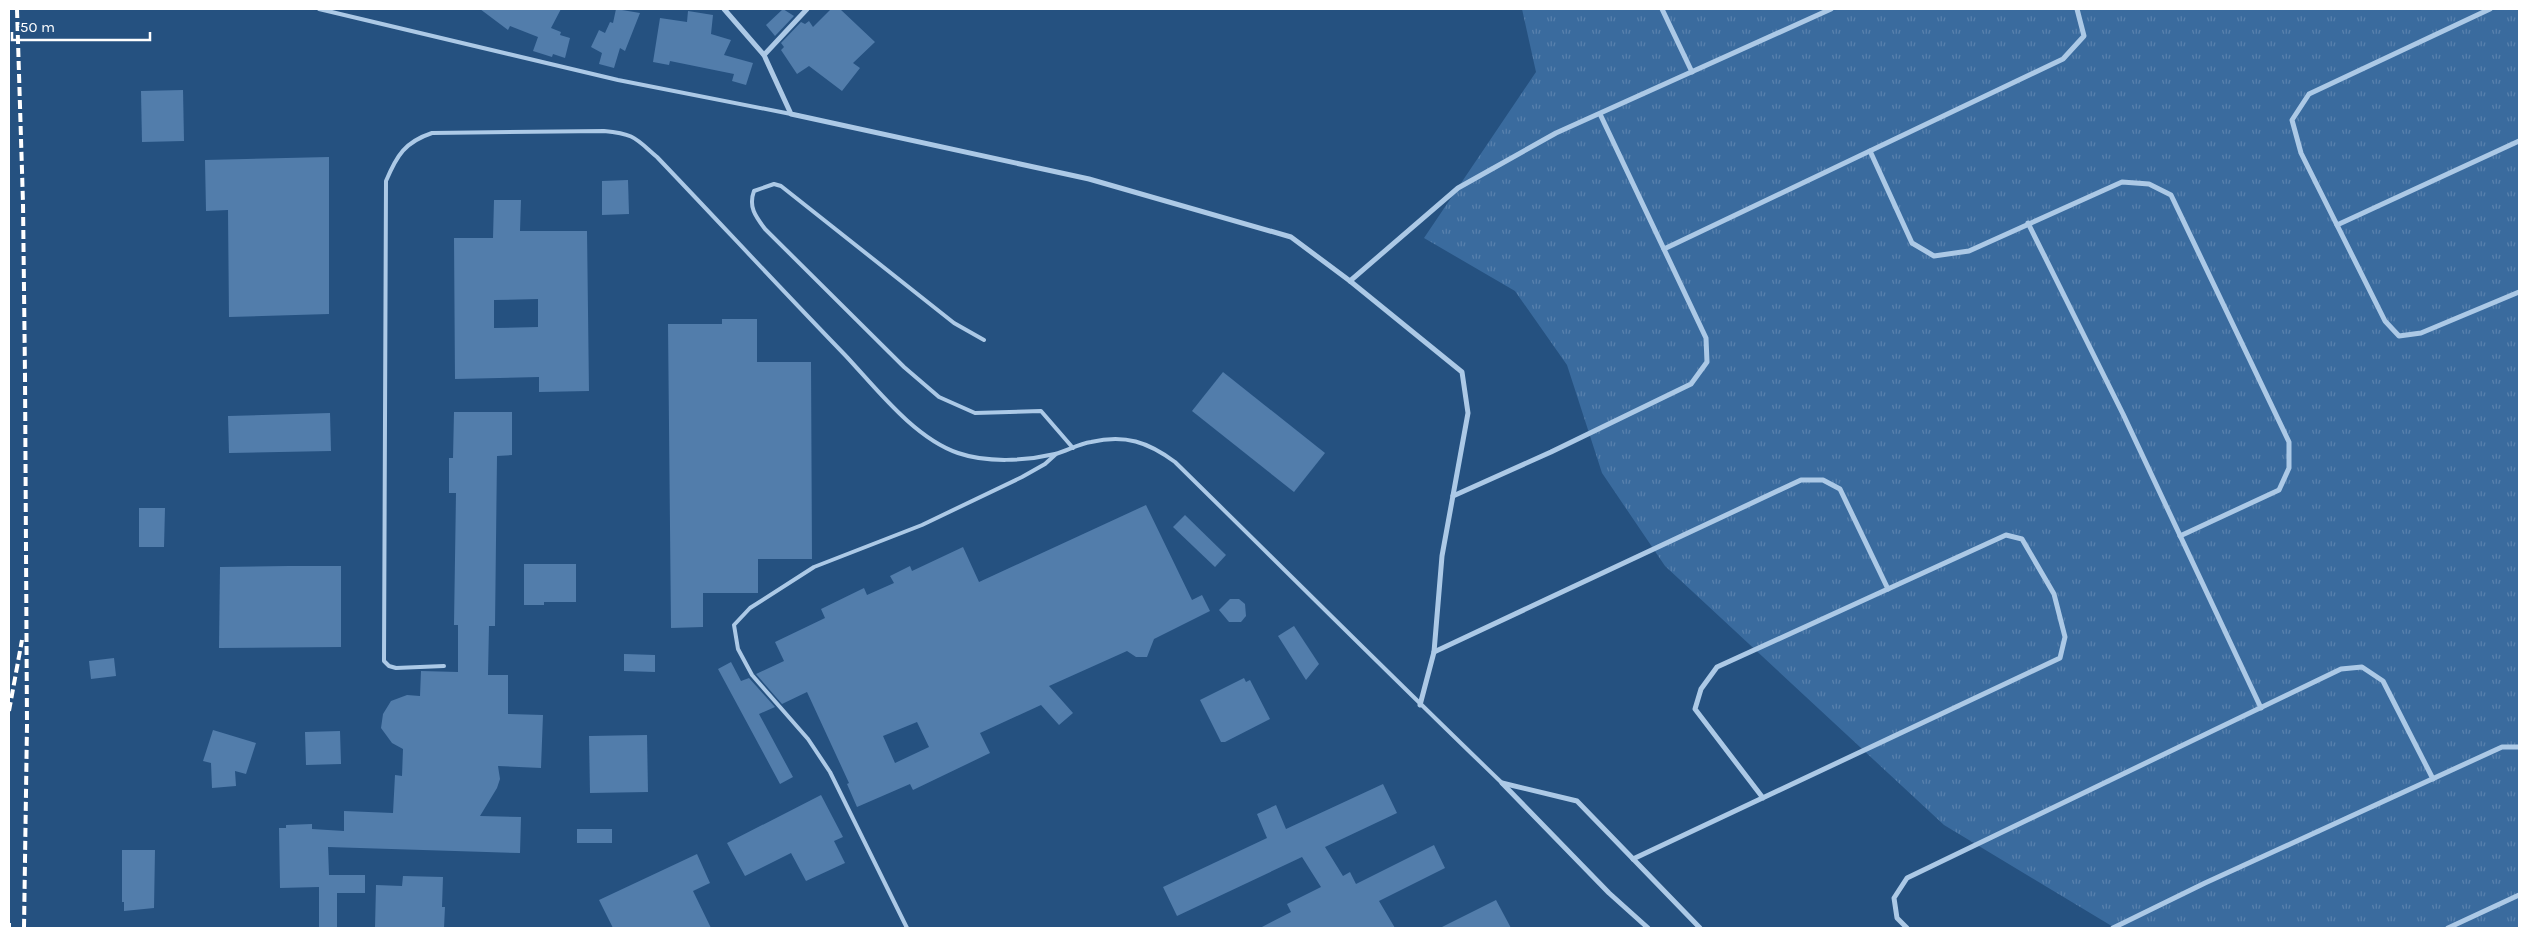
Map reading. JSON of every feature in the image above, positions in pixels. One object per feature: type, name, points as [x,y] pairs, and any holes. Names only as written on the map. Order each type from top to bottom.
[{"type":"street","points":[[724,9],[764,55],[791,114],[1089,179],[1291,237],[1350,281],[1462,372],[1468,414],[1442,556],[1434,652],[1420,704]]},
{"type":"street","points":[[764,55],[807,9]]},
{"type":"street","points":[[1662,9],[1692,72]]},
{"type":"street","points":[[1350,281],[1458,188],[1556,133],[1831,9]]},
{"type":"street","points":[[1664,249],[2064,59],[2084,36],[2077,9]]},
{"type":"street","points":[[2490,9],[2308,94],[2292,120],[2301,153],[2385,321],[2399,336],[2421,333],[2519,292]]},
{"type":"street","points":[[1453,496],[1551,452],[1691,384],[1707,362],[1706,338],[1600,114]]},
{"type":"street","points":[[2337,225],[2519,141]]},
{"type":"street","points":[[1870,151],[1912,243],[1934,256],[1969,251],[2122,182],[2149,184],[2171,195],[2289,442],[2289,468],[2279,490],[2180,536]]},
{"type":"street","points":[[2028,223],[2261,708]]},
{"type":"street","points":[[1434,652],[1801,480],[1823,480],[1840,489],[1888,589]]},
{"type":"street","points":[[1633,859],[1763,798],[2060,658],[2065,638],[2054,594],[2022,539],[2006,535],[1717,667],[1700,689],[1695,709],[1763,798]]},
{"type":"street","points":[[1906,928],[1897,918],[1894,898],[1907,878],[2340,670],[2362,667],[2383,681],[2433,779]]},
{"type":"street","points":[[2113,928],[2205,883],[2502,747],[2519,747]]},
{"type":"street","points":[[1502,783],[1577,801],[1700,928]]},
{"type":"street","points":[[1502,783],[1609,894],[1648,928]]},
{"type":"street","points":[[2448,928],[2519,895]]},
{"type":"lane","points":[[319,9],[618,80],[791,114]]},
{"type":"lane","points":[[444,666],[389,666],[384,661],[382,647],[385,187],[393,164],[401,151],[416,138],[432,133],[452,131],[604,131],[626,133],[638,138],[926,436],[957,453],[1007,460],[1056,454],[1091,442],[1116,439],[1137,441],[1156,447],[1175,462],[1502,783]]},
{"type":"lane","points":[[984,340],[954,323],[781,186],[774,184],[754,191],[751,199],[752,207],[756,217],[765,229],[904,366],[939,397],[974,413],[1041,411],[1073,448]]},
{"type":"lane","points":[[907,928],[830,772],[808,739],[752,675],[738,649],[734,625],[750,608],[814,567],[922,525],[1022,477],[1045,464],[1056,454]]},
{"type":"green space","points":[[1522,9],[2519,9],[2519,928],[2115,928],[1944,825],[1665,566],[1602,473],[1567,365],[1515,291],[1424,238],[1536,72]]},
{"type":"building","points":[[480,9],[561,9],[551,28],[561,32],[560,35],[570,38],[565,58],[553,54],[552,57],[533,51],[538,37],[510,26],[508,30]]},
{"type":"building","points":[[616,9],[640,13],[625,51],[620,48],[614,68],[599,64],[602,53],[591,47],[599,30],[605,33],[610,22],[613,23]]},
{"type":"building","points":[[783,9],[794,16],[775,36],[766,25]]},
{"type":"building","points":[[831,9],[840,9],[875,42],[853,63],[860,68],[842,91],[809,66],[797,74],[781,50],[784,47],[781,43],[801,22],[805,24],[809,21],[813,27]]},
{"type":"building","points":[[688,11],[713,15],[711,34],[731,40],[724,55],[753,63],[746,85],[732,81],[734,74],[670,61],[669,65],[653,62],[660,18],[687,22]]},
{"type":"building","points":[[183,90],[184,141],[142,142],[141,91]]},
{"type":"building","points":[[329,157],[329,314],[229,317],[228,210],[206,211],[205,160]]},
{"type":"building","points":[[628,180],[629,214],[602,215],[602,181]]},
{"type":"building","points":[[494,200],[521,200],[520,231],[587,231],[589,391],[539,392],[539,377],[455,379],[454,238],[493,238]],"holes":[[[538,299],[538,327],[494,328],[494,300]]]},
{"type":"building","points":[[722,319],[757,319],[757,362],[811,362],[812,559],[758,559],[758,593],[703,593],[703,627],[671,628],[668,324],[722,324]]},
{"type":"building","points":[[1223,372],[1325,453],[1294,492],[1192,411]]},
{"type":"building","points":[[454,412],[512,412],[512,455],[497,456],[495,626],[489,626],[488,675],[508,675],[508,714],[543,715],[541,768],[498,766],[500,779],[497,788],[480,816],[521,817],[520,853],[328,847],[329,875],[365,875],[365,893],[337,893],[337,928],[319,928],[319,887],[280,888],[279,828],[286,828],[286,825],[312,824],[312,829],[344,831],[344,811],[393,813],[395,775],[402,776],[403,749],[392,743],[381,728],[383,714],[391,701],[407,695],[420,696],[421,671],[458,672],[458,625],[454,625],[456,493],[449,493],[449,458],[453,458]]},
{"type":"building","points":[[330,413],[331,451],[229,453],[228,416]]},
{"type":"building","points":[[1146,505],[1192,600],[1202,595],[1210,611],[1154,639],[1147,657],[1136,657],[1127,651],[1049,686],[1073,713],[1059,725],[1041,705],[980,733],[990,753],[913,790],[910,784],[857,807],[847,784],[849,783],[807,692],[782,704],[756,674],[784,661],[775,642],[825,618],[821,609],[864,588],[867,595],[894,583],[890,576],[910,566],[912,571],[963,547],[979,582]],"holes":[[[917,722],[929,747],[895,763],[883,736]]]},
{"type":"building","points":[[139,508],[165,508],[164,547],[139,547]]},
{"type":"building","points":[[1185,515],[1226,555],[1215,567],[1173,527]]},
{"type":"building","points":[[524,564],[576,564],[576,602],[544,602],[544,605],[524,605]]},
{"type":"building","points":[[341,566],[341,647],[219,648],[220,567]]},
{"type":"building","points":[[1230,599],[1239,599],[1245,604],[1246,616],[1241,622],[1229,622],[1219,610]]},
{"type":"building","points":[[1294,626],[1319,664],[1306,680],[1278,636]]},
{"type":"building","points":[[624,654],[655,655],[655,672],[624,671]]},
{"type":"building","points":[[114,658],[116,676],[91,679],[89,661]]},
{"type":"building","points":[[731,662],[741,681],[749,678],[775,707],[759,714],[793,777],[780,784],[718,669]]},
{"type":"building","points":[[1244,678],[1246,682],[1250,680],[1270,719],[1225,742],[1221,742],[1200,700]]},
{"type":"building","points":[[213,730],[256,743],[246,774],[235,771],[236,786],[212,788],[211,763],[203,761]]},
{"type":"building","points":[[340,731],[341,764],[306,765],[305,732]]},
{"type":"building","points":[[647,735],[648,792],[590,793],[589,736]]},
{"type":"building","points":[[1383,784],[1397,813],[1325,847],[1343,876],[1350,872],[1356,884],[1434,845],[1445,868],[1379,901],[1395,928],[1260,928],[1291,912],[1287,904],[1321,887],[1302,857],[1177,916],[1163,887],[1267,838],[1257,814],[1276,805],[1286,829]]},
{"type":"building","points":[[821,795],[843,837],[834,841],[845,863],[806,881],[791,853],[745,876],[727,843]]},
{"type":"building","points":[[577,829],[612,829],[612,843],[577,843]]},
{"type":"building","points":[[122,850],[155,850],[154,908],[124,911],[124,902],[122,902]]},
{"type":"building","points":[[697,854],[710,883],[693,891],[711,928],[613,928],[599,900]]},
{"type":"building","points":[[403,876],[443,877],[442,907],[445,907],[444,928],[375,928],[376,885],[402,886]]},
{"type":"building","points":[[1496,900],[1511,928],[1440,928]]},
{"type":"railway","points":[[17,9],[23,203],[25,375],[27,725],[24,928]]},
{"type":"railway","points":[[9,711],[22,640]]},
{"type":"railway","points":[[9,923],[9,928]]}]
